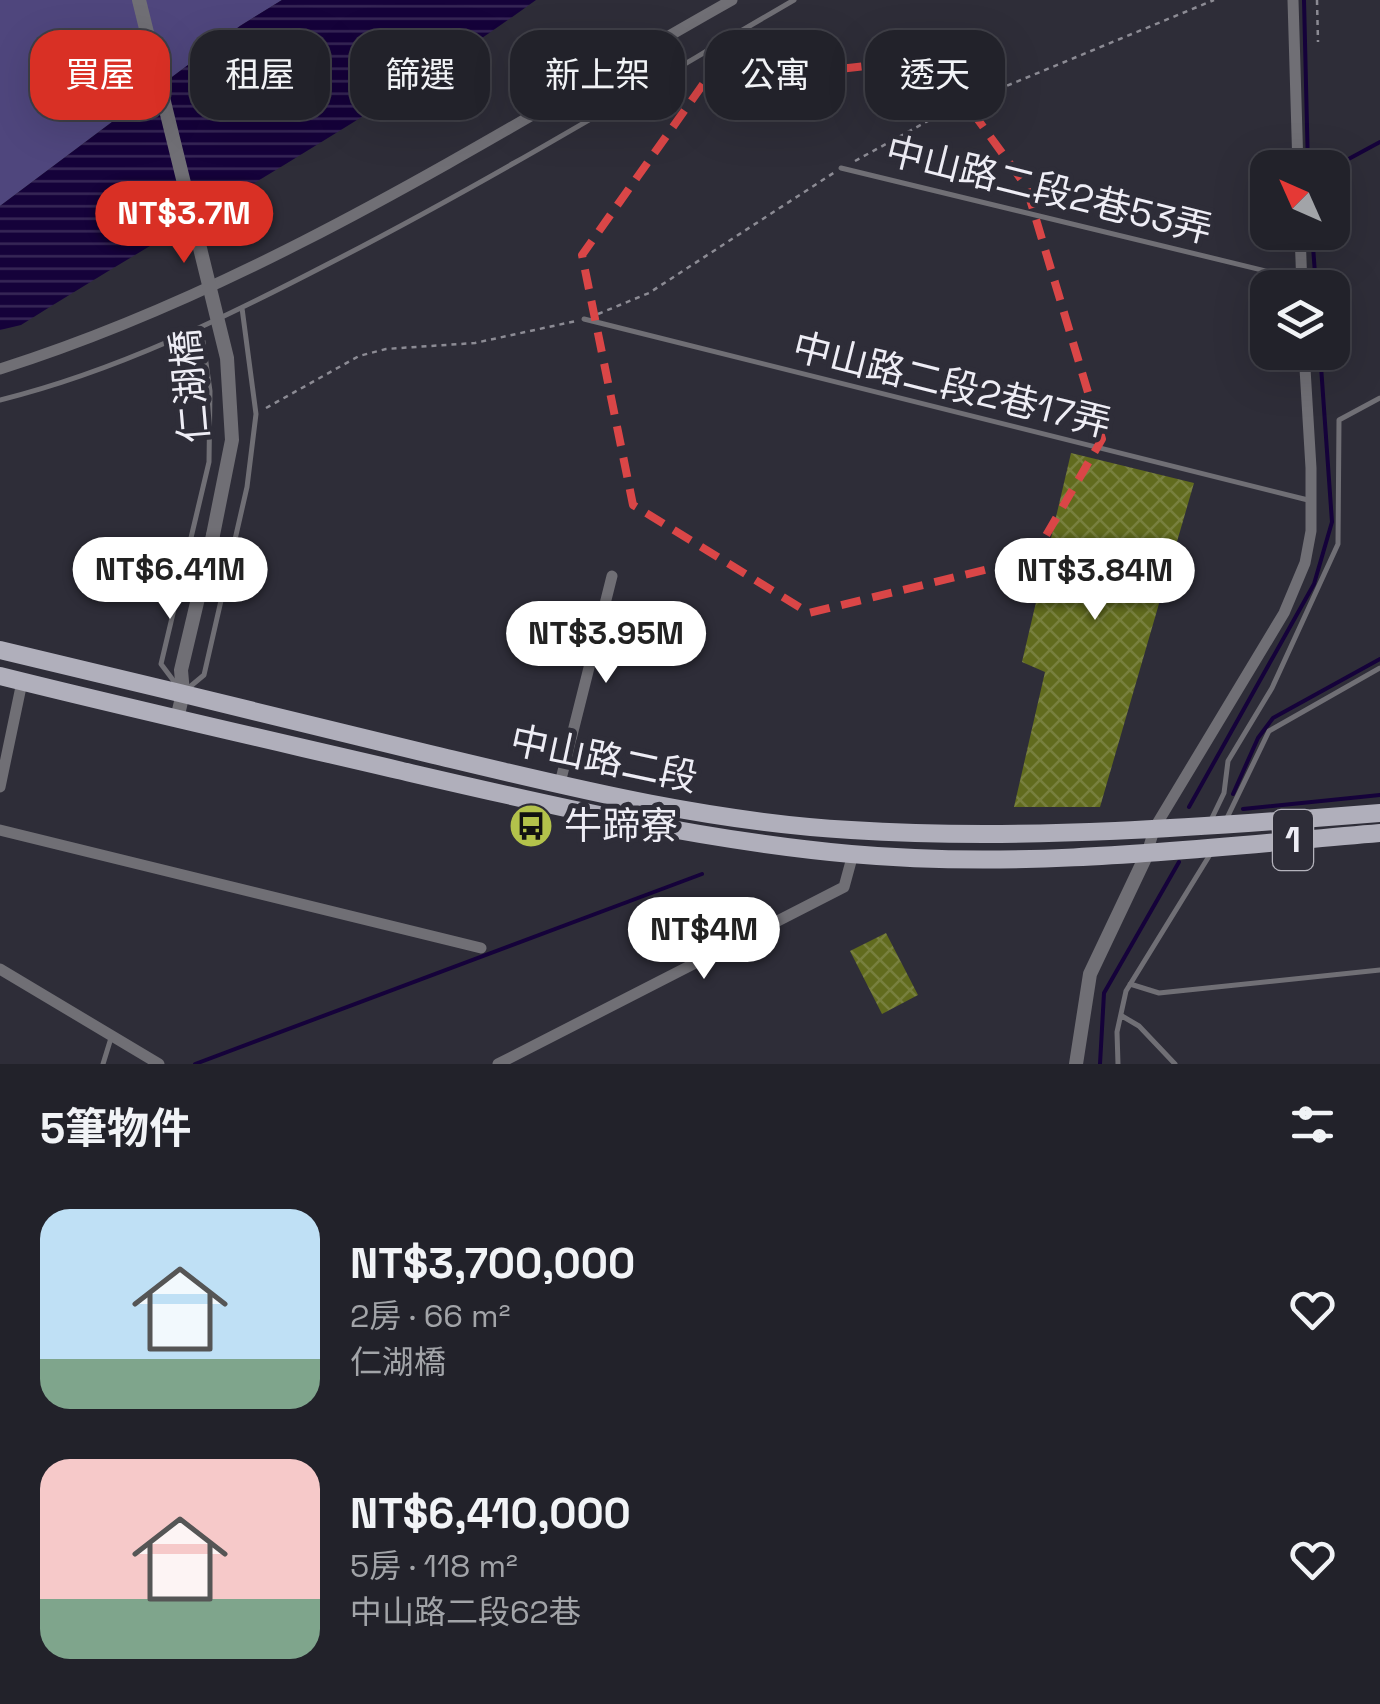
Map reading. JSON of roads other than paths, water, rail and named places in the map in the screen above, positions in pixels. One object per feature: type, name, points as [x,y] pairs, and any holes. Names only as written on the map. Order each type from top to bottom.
[{"type":"main road","name":"中山路二段","points":[[0,650],[559,786],[694,812],[850,830],[980,833],[1216,826]]},
{"type":"main road","name":"中山路二段","points":[[0,676],[680,834],[852,854],[1048,860],[1210,848]]},
{"type":"main road","name":"1","points":[[1216,826],[1380,813]]},
{"type":"main road","name":"1","points":[[1210,848],[1380,833]]},
{"type":"street","name":"仁湖橋","points":[[139,0],[227,358],[232,440],[181,670],[183,694],[176,719]]},
{"type":"street","points":[[0,369],[102,336],[266,264],[732,0]]},
{"type":"street","points":[[1294,0],[1298,150]]},
{"type":"street","points":[[1076,1064],[1090,974],[1154,855],[1160,827],[1284,613],[1305,562],[1311,531],[1304,370]]},
{"type":"street","points":[[559,786],[612,576]]},
{"type":"street","points":[[0,787],[22,682]]},
{"type":"street","points":[[0,830],[481,948]]},
{"type":"street","points":[[498,1064],[844,887],[852,854]]},
{"type":"street","points":[[0,969],[159,1064]]},
{"type":"lane","points":[[0,400],[89,375],[242,308],[497,173],[794,0]]},
{"type":"lane","name":"中山路二段2巷53弄","points":[[841,168],[1250,271]]},
{"type":"lane","points":[[201,328],[210,391],[209,462],[161,664],[183,694],[204,675],[247,487],[256,414],[242,308]]},
{"type":"lane","name":"中山路二段2巷17弄","points":[[584,319],[1308,500]]},
{"type":"lane","points":[[1118,1064],[1121,1015],[1130,984],[1210,848],[1228,760],[1272,688],[1338,544],[1339,420],[1380,398]]},
{"type":"lane","points":[[1216,826],[1268,731],[1380,668]]},
{"type":"lane","points":[[1130,984],[1159,993],[1380,970]]},
{"type":"lane","points":[[1121,1015],[1139,1026],[1175,1064]]},
{"type":"lane","points":[[103,1064],[112,1035]]},
{"type":"waterway","points":[[1304,0],[1308,150]]},
{"type":"waterway","points":[[1350,158],[1380,142]]},
{"type":"waterway","points":[[1313,250],[1315,270]]},
{"type":"waterway","points":[[1189,807],[1314,584],[1332,522],[1321,370]]},
{"type":"waterway","points":[[1233,794],[1258,738],[1273,718],[1380,659]]},
{"type":"waterway","points":[[1243,809],[1380,795]]},
{"type":"waterway","points":[[1100,1064],[1104,993],[1179,862]]},
{"type":"waterway","points":[[195,1064],[702,874]]},
{"type":"place","name":"牛蹄寮","points":[[531,826]]}]
